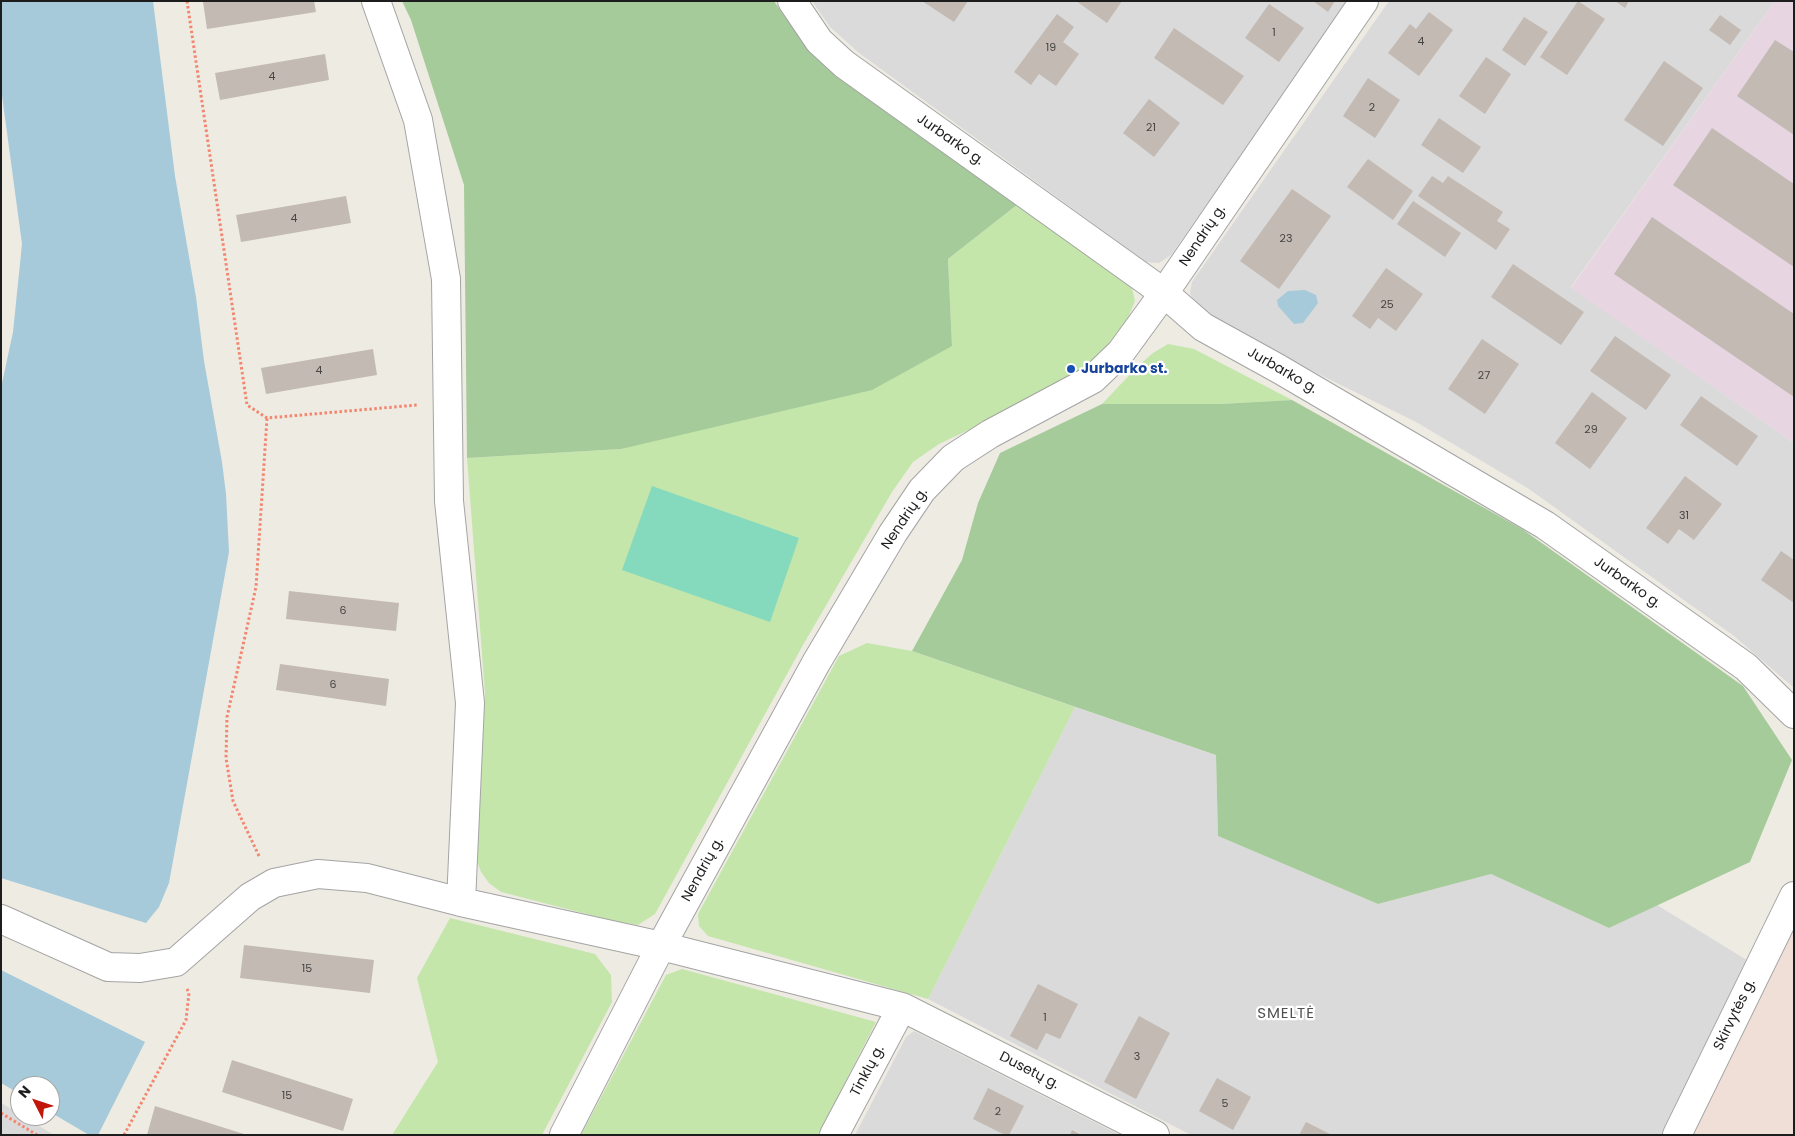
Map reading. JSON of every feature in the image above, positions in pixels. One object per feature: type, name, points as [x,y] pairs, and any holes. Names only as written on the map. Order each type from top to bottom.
[{"type":"street","points":[[376,1],[418,120],[446,279],[449,501],[470,703],[460,902]]},
{"type":"street","name":"Jurbarko g.","points":[[792,1],[819,41],[844,64],[1164,292],[1203,327],[1279,369],[1545,525],[1746,667],[1794,714]]},
{"type":"street","name":"Nendrių g.","points":[[564,1135],[661,946],[816,663],[893,533],[922,490],[953,458],[990,434],[1093,379],[1121,352],[1364,1]]},
{"type":"street","name":"Dusetų g.","points":[[176,962],[250,897],[274,884],[318,874],[367,878],[460,902],[661,946],[902,1007],[1155,1135]]},
{"type":"street","name":"Skirvytės g.","points":[[1677,1135],[1794,896]]},
{"type":"street","points":[[1,919],[108,967],[140,968],[176,962]]},
{"type":"street","name":"Tinklų g.","points":[[834,1135],[902,1007]]},
{"type":"path","points":[[187,1],[247,405],[267,418],[448,402]]},
{"type":"path","points":[[267,418],[256,587],[227,717],[226,758],[233,802],[274,884]]},
{"type":"path","points":[[124,1135],[186,1020],[189,993],[176,962]]},
{"type":"path","points":[[1,1113],[37,1135]]},
{"type":"shaded area","points":[[812,1],[1349,1],[1171,255],[1159,263],[1146,262],[859,53],[830,27]]},
{"type":"shaded area","points":[[1389,1],[1775,1],[1571,287],[1794,443],[1794,688],[1734,636],[1529,489],[1416,422],[1225,328],[1197,310],[1190,293],[1192,282]]},
{"type":"shaded area","points":[[1775,1],[1794,1],[1794,443],[1571,288]]},
{"type":"shaded area","points":[[1075,707],[1216,755],[1218,836],[1378,904],[1491,874],[1609,928],[1657,905],[1750,962],[1667,1135],[1191,1135],[928,999]]},
{"type":"shaded area","points":[[1794,926],[1794,1135],[1692,1135]]},
{"type":"shaded area","points":[[914,1031],[1120,1135],[855,1135],[906,1037]]},
{"type":"shaded area","points":[[1,1103],[10,1108],[10,1126],[39,1126],[54,1135],[1,1135]]},
{"type":"green space","points":[[402,1],[774,1],[787,20],[808,44],[1018,204],[948,259],[952,346],[872,390],[621,449],[467,458],[464,185],[411,20]]},
{"type":"green space","points":[[1018,204],[1131,284],[1135,301],[1128,318],[1099,356],[1072,381],[939,444],[913,462],[892,492],[803,645],[655,914],[638,925],[614,921],[501,892],[489,883],[481,872],[474,853],[485,693],[467,458],[621,449],[952,346],[948,259]]},
{"type":"green space","points":[[1168,344],[1194,349],[1292,400],[1220,404],[1102,404],[1138,366],[1153,353]]},
{"type":"green space","points":[[1292,400],[1522,529],[1743,686],[1792,760],[1750,862],[1609,928],[1491,874],[1378,904],[1218,836],[1216,755],[912,651],[962,560],[978,503],[1000,453],[1102,404],[1220,404]]},
{"type":"green space","points":[[652,486],[799,538],[770,622],[622,570]]},
{"type":"green space","points":[[867,643],[912,651],[1075,707],[928,999],[708,936],[699,926],[698,914],[839,656]]},
{"type":"green space","points":[[450,918],[595,954],[611,975],[612,1002],[542,1135],[392,1135],[438,1062],[417,978]]},
{"type":"green space","points":[[682,969],[876,1022],[818,1135],[581,1135],[666,975]]},
{"type":"water","points":[[1,1],[153,1],[175,176],[222,462],[226,494],[229,552],[169,883],[159,907],[146,923],[1,878],[1,388],[13,332],[22,244],[1,88]]},
{"type":"water","points":[[1305,290],[1316,295],[1318,303],[1303,323],[1294,324],[1278,306],[1277,300],[1288,291]]},
{"type":"water","points":[[1,970],[145,1042],[98,1135],[89,1135],[60,1118],[60,1076],[10,1076],[10,1088],[1,1083]]},
{"type":"building","points":[[314,1],[316,12],[207,29],[203,2]]},
{"type":"building","points":[[922,1],[968,1],[954,22]]},
{"type":"building","points":[[1076,1],[1122,1],[1107,23]]},
{"type":"building","points":[[1313,1],[1335,1],[1328,12]]},
{"type":"building","points":[[1578,1],[1605,19],[1567,75],[1540,57]]},
{"type":"building","points":[[1615,1],[1629,1],[1625,8]]},
{"type":"building","points":[[1269,4],[1304,28],[1279,62],[1245,38]]},
{"type":"building","points":[[1429,12],[1453,30],[1419,76],[1388,53],[1410,24],[1416,29]]},
{"type":"building","points":[[1057,14],[1074,27],[1063,42],[1079,54],[1056,86],[1039,74],[1031,85],[1014,72]]},
{"type":"building","points":[[1720,15],[1741,30],[1730,45],[1709,30]]},
{"type":"building","points":[[1524,17],[1548,32],[1525,66],[1502,50]]},
{"type":"building","points":[[1174,28],[1244,76],[1223,105],[1154,58]]},
{"type":"building","points":[[1775,40],[1794,52],[1794,135],[1737,96]]},
{"type":"building","points":[[325,54],[329,80],[220,100],[215,73]]},
{"type":"building","points":[[1486,57],[1511,74],[1485,114],[1459,96]]},
{"type":"building","points":[[1664,61],[1703,88],[1663,146],[1624,120]]},
{"type":"building","points":[[1368,78],[1400,100],[1375,138],[1343,116]]},
{"type":"building","points":[[1149,99],[1180,123],[1154,157],[1123,133]]},
{"type":"building","points":[[1439,118],[1481,147],[1463,173],[1421,145]]},
{"type":"building","points":[[1712,128],[1794,184],[1794,267],[1673,185]]},
{"type":"building","points":[[1368,159],[1413,191],[1393,220],[1347,187]]},
{"type":"building","points":[[1432,176],[1443,183],[1448,176],[1503,212],[1497,221],[1510,229],[1496,250],[1418,196]]},
{"type":"building","points":[[1292,189],[1331,216],[1279,289],[1240,261]]},
{"type":"building","points":[[346,196],[351,223],[241,242],[236,215]]},
{"type":"building","points":[[1413,201],[1461,233],[1445,257],[1397,224]]},
{"type":"building","points":[[1652,217],[1794,314],[1794,397],[1614,274]]},
{"type":"building","points":[[1513,264],[1584,312],[1561,345],[1491,297]]},
{"type":"building","points":[[1386,268],[1423,294],[1396,331],[1378,318],[1370,329],[1352,316]]},
{"type":"building","points":[[1615,336],[1671,375],[1646,410],[1590,371]]},
{"type":"building","points":[[1482,339],[1519,364],[1485,414],[1448,389]]},
{"type":"building","points":[[373,349],[377,375],[266,394],[261,368]]},
{"type":"building","points":[[1592,392],[1627,418],[1590,469],[1555,443]]},
{"type":"building","points":[[1701,396],[1758,436],[1737,466],[1680,425]]},
{"type":"building","points":[[1685,476],[1722,504],[1694,540],[1679,529],[1668,544],[1646,528]]},
{"type":"building","points":[[1781,551],[1794,560],[1794,603],[1761,580]]},
{"type":"building","points":[[289,591],[399,603],[396,631],[286,619]]},
{"type":"building","points":[[280,664],[389,679],[386,706],[276,690]]},
{"type":"building","points":[[244,945],[374,960],[370,993],[240,978]]},
{"type":"building","points":[[1038,984],[1078,1004],[1060,1039],[1046,1033],[1037,1050],[1010,1036]]},
{"type":"building","points":[[1139,1016],[1170,1033],[1136,1099],[1104,1082]]},
{"type":"building","points":[[232,1060],[353,1099],[343,1131],[222,1092]]},
{"type":"building","points":[[1217,1078],[1251,1097],[1233,1130],[1199,1111]]},
{"type":"building","points":[[988,1088],[1024,1106],[1009,1135],[1005,1135],[973,1119]]},
{"type":"building","points":[[155,1106],[244,1134],[244,1135],[147,1135]]},
{"type":"building","points":[[1306,1122],[1332,1135],[1299,1135]]},
{"type":"building","points":[[1072,1130],[1081,1135],[1070,1135]]},
{"type":"place","name":"Jurbarko st.","points":[[1071,369]]},
{"type":"district","name":"SMELTĖ","points":[[1286,1014]]}]
